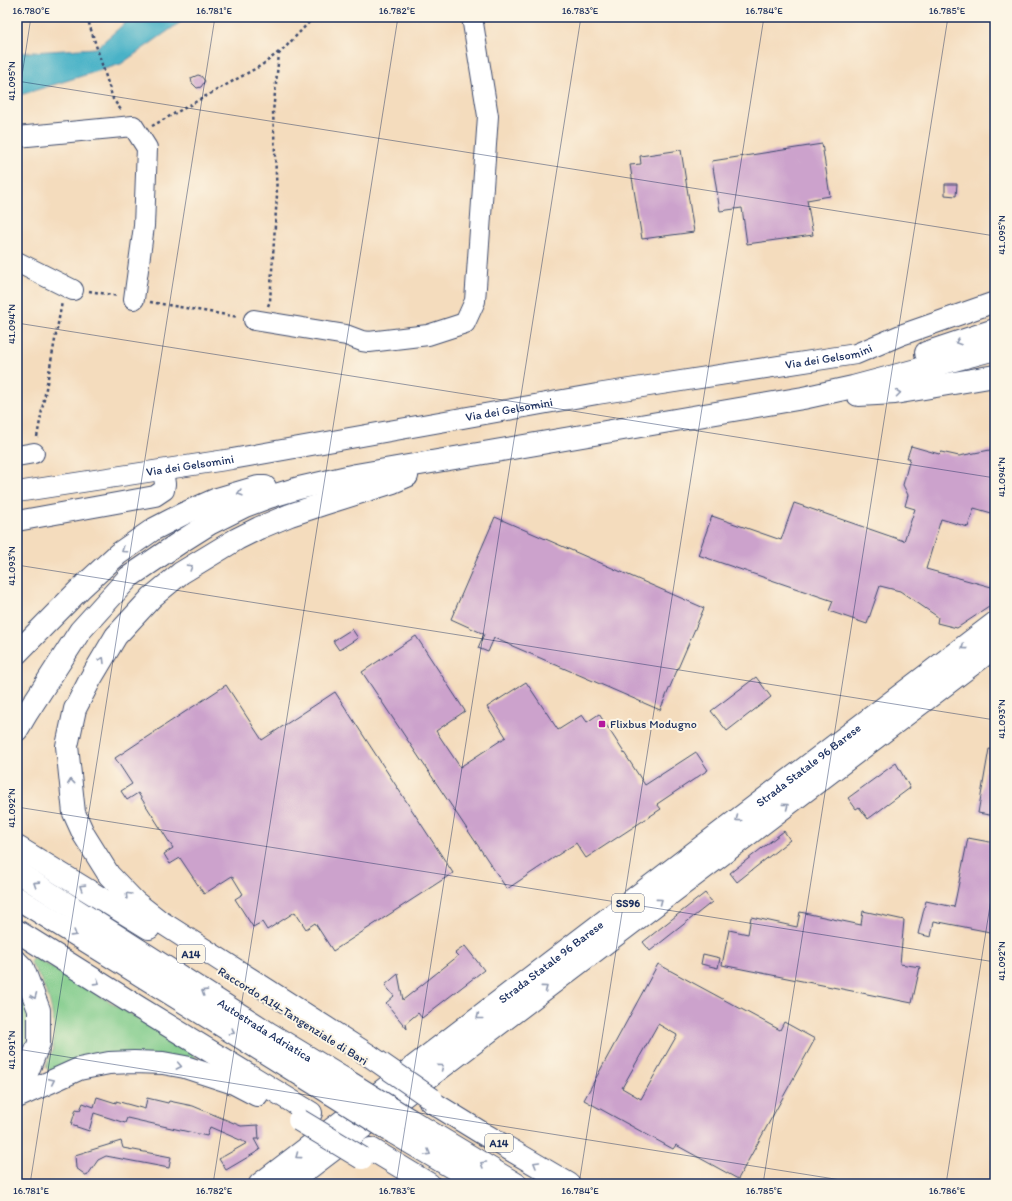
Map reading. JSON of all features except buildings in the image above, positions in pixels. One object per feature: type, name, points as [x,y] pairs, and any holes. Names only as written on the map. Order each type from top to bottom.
[{"type":"main road","points":[[853,387],[908,359],[995,330]]},
{"type":"main road","points":[[17,653],[80,589],[118,554],[154,529],[217,499],[258,487],[333,479],[803,398],[853,387],[995,349]]},
{"type":"main road","points":[[803,398],[896,393],[995,376]]},
{"type":"main road","points":[[368,1059],[158,920],[135,902],[109,875],[84,835],[74,813],[67,746],[75,709],[91,678],[116,636],[152,597],[181,573],[236,539],[259,528],[290,515],[394,482],[444,459]]},
{"type":"main road","points":[[17,730],[80,631],[129,577],[182,540],[209,524],[245,506],[269,497],[333,479]]},
{"type":"main road","name":"Strada Statale 96 Barese","points":[[260,1184],[995,623]]},
{"type":"main road","name":"Strada Statale 96 Barese","points":[[288,1184],[993,651]]},
{"type":"main road","name":"Raccordo A14-Tangenziale di Bari","points":[[17,847],[368,1059],[482,1133],[569,1184]]},
{"type":"main road","name":"Autostrada Adriatica","points":[[17,872],[270,1034],[337,1086]]},
{"type":"main road","name":"Autostrada Adriatica","points":[[17,898],[337,1086],[402,1127],[480,1184]]},
{"type":"main road","points":[[17,931],[413,1184]]},
{"type":"main road","points":[[17,962],[23,968],[39,1010],[38,1043],[27,1073],[17,1084]]},
{"type":"main road","points":[[17,1097],[79,1069],[109,1063],[163,1063],[186,1067],[234,1083],[271,1103],[305,1116]]},
{"type":"main road","name":"Autostrada Adriatica","points":[[402,1127],[516,1184]]},
{"type":"main road","points":[[366,1154],[429,1184]]},
{"type":"street","points":[[254,320],[346,335],[369,342],[428,335],[465,323],[475,301],[488,116],[472,17]]},
{"type":"street","points":[[17,137],[133,126],[147,148],[144,226],[134,299]]},
{"type":"street","points":[[17,262],[73,290]]},
{"type":"street","name":"Via dei Gelsomini","points":[[17,492],[232,459],[596,394],[856,354],[901,335],[995,302]]},
{"type":"street","points":[[17,521],[155,496],[164,490],[165,484],[163,470]]},
{"type":"path","points":[[87,17],[113,99],[138,133],[262,65],[286,47],[314,17]]},
{"type":"path","points":[[25,454],[62,303],[67,294],[73,290],[82,290],[254,320],[260,317],[267,310],[270,301],[277,195],[272,112],[279,52]]},
{"type":"green space","points":[[34,957],[188,1048],[198,1061],[50,1072],[46,1067],[53,1049],[54,1024],[50,1002],[41,980],[30,962]]},
{"type":"green space","points":[[17,971],[33,1027],[17,1079]]},
{"type":"water","points":[[132,17],[188,17],[121,64],[17,96],[17,53],[96,48]]},
{"type":"place","name":"Flixbus Modugno","points":[[602,724]]}]
